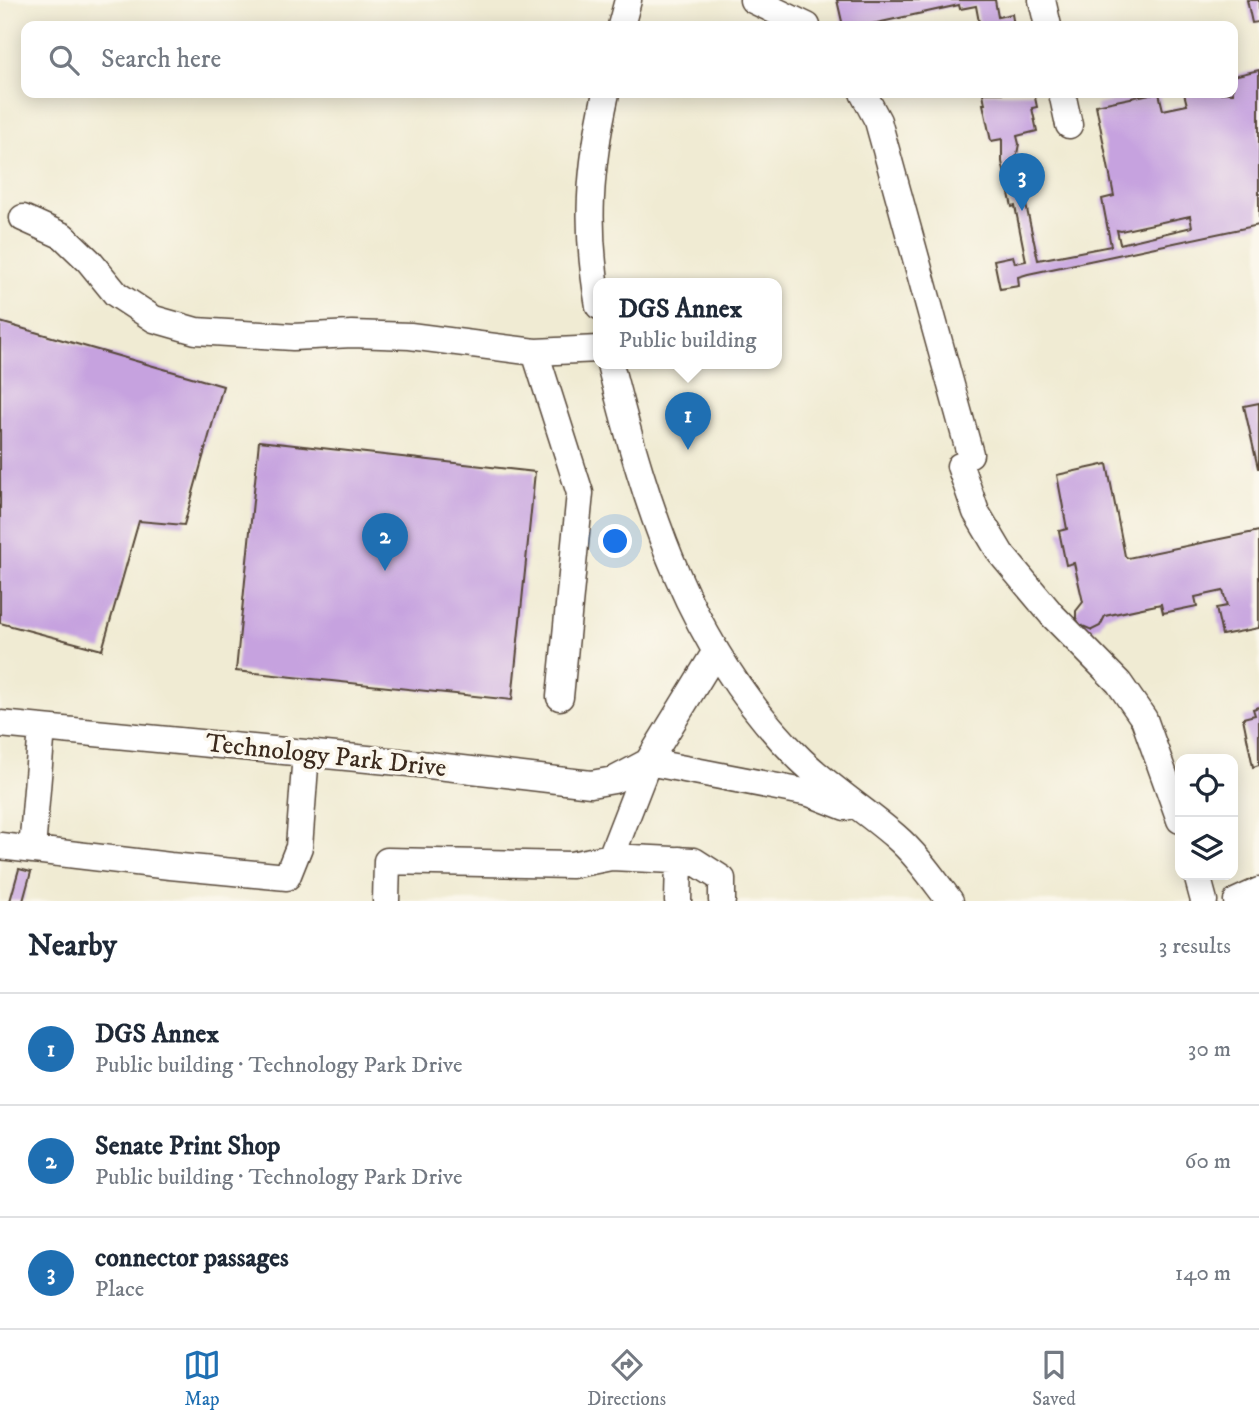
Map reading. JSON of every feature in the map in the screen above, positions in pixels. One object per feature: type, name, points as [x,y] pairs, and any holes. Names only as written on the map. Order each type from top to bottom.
[{"type":"street","points":[[622,21],[628,0]]},
{"type":"street","points":[[753,0],[797,21]]},
{"type":"street","points":[[1042,0],[1047,21]]},
{"type":"street","points":[[594,278],[589,209],[596,142],[605,98]]},
{"type":"street","points":[[866,98],[878,121],[976,512],[1001,554],[1053,616],[1119,683],[1144,719],[1179,817]]},
{"type":"street","points":[[1063,98],[1069,125]]},
{"type":"street","points":[[23,218],[62,236],[89,261],[116,294],[154,319],[196,331],[293,337],[352,334],[410,337],[464,341],[535,352],[593,349]]},
{"type":"street","points":[[535,352],[580,493],[560,697]]},
{"type":"street","points":[[611,369],[650,510],[683,591],[716,652],[749,699],[795,754],[909,849],[950,901]]},
{"type":"street","points":[[611,857],[648,762],[716,652]]},
{"type":"street","name":"Technology Park Drive","points":[[0,724],[591,784],[614,780],[648,762]]},
{"type":"street","points":[[32,850],[42,728]]},
{"type":"street","points":[[0,846],[287,877],[299,847],[306,754]]},
{"type":"street","points":[[648,762],[809,793],[832,800],[881,825]]},
{"type":"street","points":[[386,901],[387,861],[570,866],[611,857],[694,861],[722,879],[722,901]]},
{"type":"street","points":[[678,901],[679,860]]},
{"type":"street","points":[[1199,880],[1205,901]]},
{"type":"street","points":[[1237,901],[1259,891]]},
{"type":"building","points":[[837,0],[995,0],[998,17],[1012,14],[1013,21],[979,21],[976,6],[960,9],[959,5],[886,21],[842,21]]},
{"type":"building","points":[[1247,0],[1259,0],[1259,22],[1252,23]]},
{"type":"building","points":[[1259,70],[1259,225],[1028,274],[1018,277],[1019,286],[1000,289],[994,260],[1013,256],[1015,263],[1026,261],[1015,206],[1012,207],[1002,162],[1002,139],[991,141],[984,98],[1035,98],[1037,107],[1032,108],[1037,131],[1017,136],[1019,144],[1016,159],[1038,260],[1111,246],[1102,199],[1114,196],[1096,105],[1130,98],[1160,98],[1163,110],[1187,105],[1185,98],[1238,98],[1238,75]],"holes":[[[1190,216],[1192,227],[1120,244],[1117,230]]]},
{"type":"building","points":[[0,322],[223,386],[184,525],[139,521],[102,650],[0,623]]},
{"type":"building","points":[[1259,403],[1259,468],[1258,468],[1244,406]]},
{"type":"building","points":[[259,441],[535,472],[512,700],[236,671]]},
{"type":"building","points":[[1107,464],[1125,556],[1128,558],[1259,531],[1259,628],[1222,635],[1216,608],[1227,606],[1223,591],[1195,597],[1197,606],[1163,613],[1161,604],[1105,616],[1100,626],[1092,630],[1080,625],[1076,611],[1083,602],[1074,563],[1066,565],[1059,531],[1067,529],[1057,475]]},
{"type":"building","points":[[1259,707],[1259,765],[1253,767],[1243,718],[1255,715],[1253,709]]},
{"type":"building","points":[[19,869],[31,872],[23,901],[10,901]]},
{"type":"place","name":"connector passages","points":[[1022,211]]},
{"type":"place","name":"DGS Annex","points":[[688,450]]},
{"type":"place","name":"Senate Print Shop","points":[[385,571]]}]
